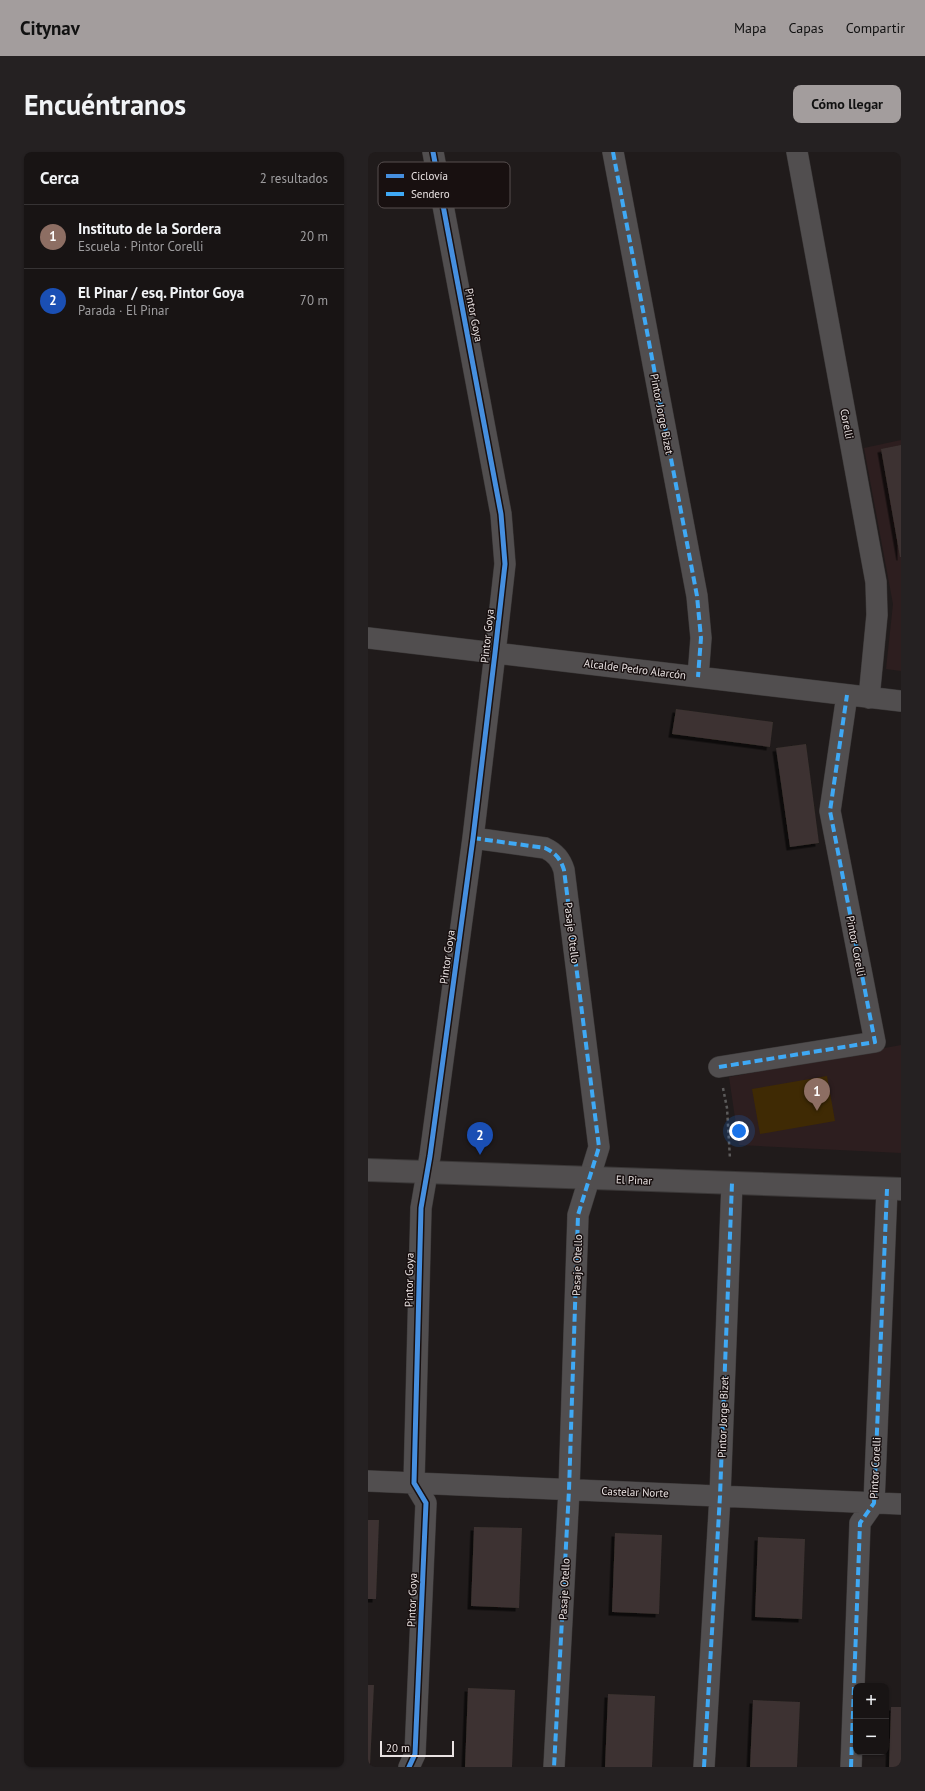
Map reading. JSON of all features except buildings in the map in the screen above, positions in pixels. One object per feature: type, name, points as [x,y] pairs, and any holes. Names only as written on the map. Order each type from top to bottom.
[{"type":"street","name":"Pintor Goya","points":[[433,152],[435,162]]},
{"type":"street","name":"Pintor Jorge Bizet","points":[[613,152],[697,596],[701,638],[698,677]]},
{"type":"street","name":"Corelli","points":[[797,152],[876,582],[877,615],[869,698]]},
{"type":"street","name":"Pintor Goya","points":[[409,1767],[415,1754],[426,1503],[414,1483],[421,1208],[473,838],[496,653],[505,564],[503,530],[443,208]]},
{"type":"street","name":"Alcalde Pedro Alarcón","points":[[368,638],[901,701]]},
{"type":"street","name":"Pintor Corelli","points":[[719,1067],[875,1042],[830,810],[847,695]]},
{"type":"street","name":"Pasaje Otello","points":[[473,838],[545,848],[558,857],[563,866],[599,1147],[578,1215],[569,1490],[554,1767]]},
{"type":"street","name":"El Pinar","points":[[368,1170],[894,1189]]},
{"type":"street","name":"Pintor Jorge Bizet","points":[[704,1767],[720,1496],[732,1183]]},
{"type":"street","name":"Pintor Corelli","points":[[851,1767],[860,1523],[874,1503],[894,1189]]},
{"type":"street","name":"Castelar Norte","points":[[368,1481],[901,1504]]},
{"type":"path","points":[[719,1067],[727,1108],[732,1183]]},
{"type":"shaded area","points":[[901,440],[901,671],[886,669],[893,604],[864,448]]},
{"type":"shaded area","points":[[901,1045],[901,1153],[739,1145],[729,1077]]},
{"type":"shaded area","points":[[827,1076],[835,1121],[760,1134],[752,1089]]},
{"type":"marked path","points":[[613,152],[697,596],[701,638],[698,677]]},
{"type":"marked path","points":[[719,1067],[875,1042],[830,811],[847,695]]},
{"type":"marked path","points":[[473,838],[545,848],[555,855],[563,866],[599,1147],[578,1215],[569,1490],[554,1767]]},
{"type":"marked path","points":[[704,1767],[720,1496],[732,1183]]},
{"type":"marked path","points":[[851,1767],[860,1523],[874,1503],[887,1189]]},
{"type":"cycle path","points":[[433,152],[435,162]]},
{"type":"cycle path","points":[[409,1767],[415,1754],[426,1503],[414,1483],[421,1208],[430,1156],[473,838],[505,564],[501,514],[444,208]]},
{"type":"place","name":"Instituto de la Sordera","points":[[817,1111]]},
{"type":"place","name":"El Pinar / esq. Pintor Goya","points":[[480,1155]]}]
